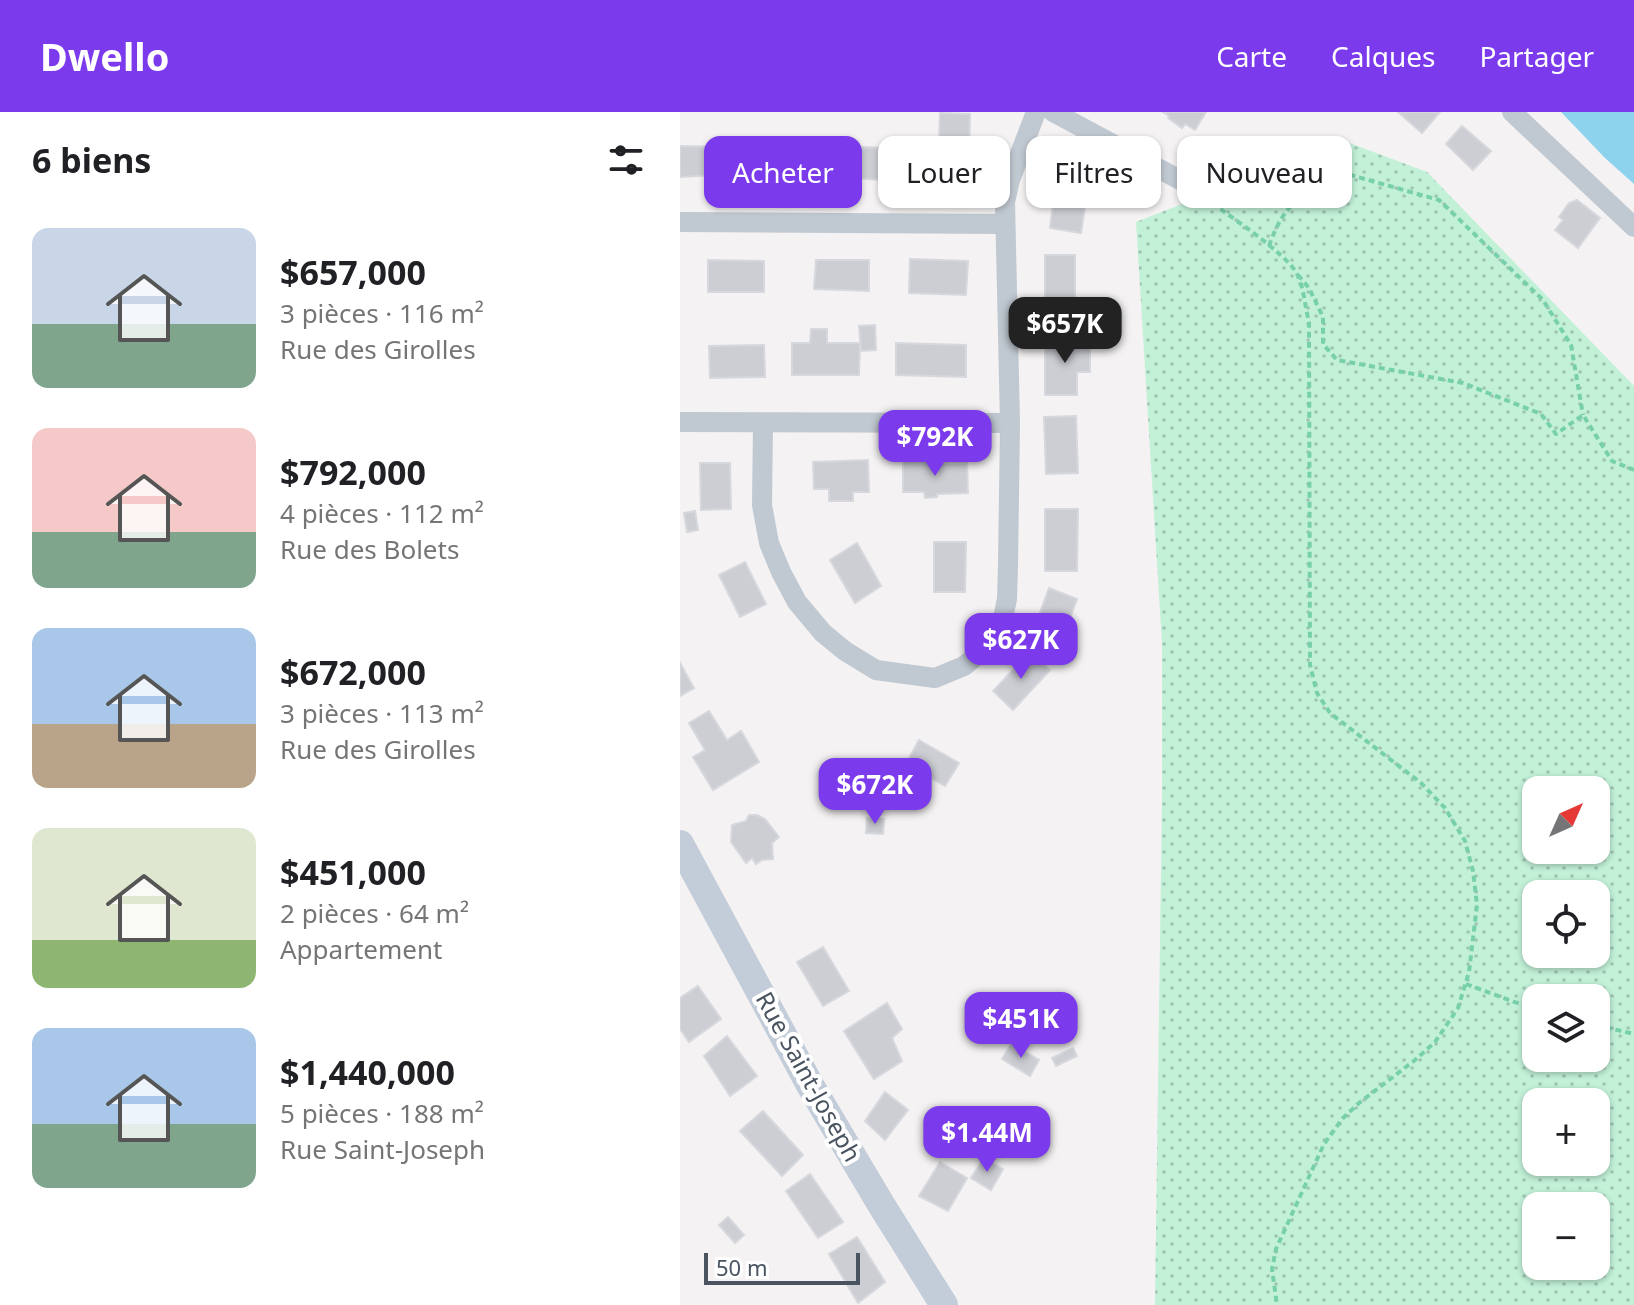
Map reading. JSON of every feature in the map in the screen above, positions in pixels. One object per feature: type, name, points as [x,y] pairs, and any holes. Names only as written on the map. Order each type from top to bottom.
[{"type":"street","points":[[763,424],[762,505],[769,543],[797,602],[823,633],[876,670],[935,678],[964,666],[986,648],[1002,623],[1008,577],[1010,423],[1005,202],[1010,180],[1036,112]]},
{"type":"street","points":[[1053,112],[1177,178]]},
{"type":"street","points":[[1512,112],[1634,227]]},
{"type":"street","points":[[680,222],[1004,224]]},
{"type":"street","points":[[680,422],[1010,423]]},
{"type":"street","name":"Rue Saint-Joseph","points":[[680,844],[810,1085],[944,1305]]},
{"type":"path","points":[[1352,175],[1439,200],[1543,300],[1571,345],[1583,415],[1612,461],[1634,470]]},
{"type":"path","points":[[1218,208],[1283,257],[1309,288],[1323,317],[1323,344],[1337,360],[1463,383],[1541,414],[1556,434],[1583,415]]},
{"type":"path","points":[[1269,246],[1275,228],[1288,208]]},
{"type":"path","points":[[1277,1305],[1272,1269],[1276,1249],[1324,1144],[1343,1118],[1359,1103],[1435,1042],[1458,1008],[1469,972],[1477,905],[1465,841],[1445,808],[1421,783],[1330,713],[1317,693],[1310,665],[1309,322],[1296,272]]},
{"type":"path","points":[[1466,984],[1522,1005]]},
{"type":"path","points":[[1610,1028],[1634,1034]]},
{"type":"green space","points":[[1352,144],[1427,172],[1634,386],[1634,1305],[1155,1305],[1162,643],[1136,222],[1177,206],[1352,208]]},
{"type":"water","points":[[1561,112],[1634,112],[1634,184],[1605,158]]},
{"type":"building","points":[[1163,112],[1206,112],[1195,130],[1185,124],[1182,128]]},
{"type":"building","points":[[1398,112],[1440,112],[1422,133]]},
{"type":"building","points":[[940,113],[970,114],[970,136],[939,136]]},
{"type":"building","points":[[1462,126],[1491,151],[1473,170],[1446,144]]},
{"type":"building","points":[[680,146],[704,146],[704,176],[680,177]]},
{"type":"building","points":[[862,147],[878,147],[878,180],[862,179]]},
{"type":"building","points":[[1577,200],[1600,218],[1578,248],[1555,230],[1563,220],[1559,217],[1569,203]]},
{"type":"building","points":[[1052,208],[1085,208],[1081,233],[1050,228]]},
{"type":"building","points":[[1045,255],[1075,255],[1075,314],[1045,314]]},
{"type":"building","points":[[910,259],[968,261],[966,295],[909,293]]},
{"type":"building","points":[[708,260],[764,261],[764,292],[708,292]]},
{"type":"building","points":[[816,260],[869,260],[869,291],[814,289]]},
{"type":"building","points":[[875,325],[876,350],[861,351],[859,326]]},
{"type":"building","points":[[811,329],[827,329],[827,343],[860,343],[859,375],[792,375],[792,343],[810,343]]},
{"type":"building","points":[[1090,339],[1090,372],[1077,372],[1077,395],[1045,395],[1045,340]]},
{"type":"building","points":[[896,343],[966,345],[966,377],[896,375]]},
{"type":"building","points":[[764,345],[765,377],[710,378],[709,346]]},
{"type":"building","points":[[1076,416],[1078,473],[1046,474],[1044,417]]},
{"type":"building","points":[[936,459],[936,463],[967,463],[968,493],[937,494],[937,497],[925,498],[924,492],[903,492],[903,460]]},
{"type":"building","points":[[868,460],[869,492],[853,492],[853,501],[829,501],[829,489],[814,489],[813,462]]},
{"type":"building","points":[[700,463],[730,463],[731,509],[701,510]]},
{"type":"building","points":[[1045,509],[1078,509],[1077,571],[1045,571]]},
{"type":"building","points":[[695,511],[698,530],[687,532],[684,513]]},
{"type":"building","points":[[934,542],[966,542],[965,592],[934,592]]},
{"type":"building","points":[[857,543],[881,586],[855,603],[830,560]]},
{"type":"building","points":[[745,562],[766,604],[740,617],[719,575]]},
{"type":"building","points":[[1049,588],[1077,599],[1061,643],[1033,632]]},
{"type":"building","points":[[1030,652],[1050,670],[1013,710],[993,691]]},
{"type":"building","points":[[680,663],[694,688],[680,696]]},
{"type":"building","points":[[709,711],[727,740],[741,731],[759,762],[713,790],[693,757],[705,750],[689,723]]},
{"type":"building","points":[[919,740],[959,763],[945,786],[906,764]]},
{"type":"building","points":[[749,815],[765,819],[779,837],[772,843],[773,859],[756,864],[752,858],[746,863],[731,842],[732,825],[746,821]]},
{"type":"building","points":[[867,818],[884,819],[883,834],[866,833]]},
{"type":"building","points":[[823,947],[849,991],[823,1006],[797,962]]},
{"type":"building","points":[[698,986],[721,1019],[689,1042],[680,1029],[680,998]]},
{"type":"building","points":[[887,1003],[902,1029],[892,1038],[902,1061],[874,1079],[844,1031]]},
{"type":"building","points":[[727,1036],[757,1076],[730,1096],[704,1056]]},
{"type":"building","points":[[1011,1044],[1039,1060],[1030,1076],[1002,1059]]},
{"type":"building","points":[[1073,1048],[1077,1056],[1056,1066],[1052,1058]]},
{"type":"building","points":[[885,1092],[908,1110],[885,1140],[865,1121]]},
{"type":"building","points":[[763,1111],[803,1155],[782,1176],[740,1131]]},
{"type":"building","points":[[984,1158],[1003,1169],[991,1190],[971,1178]]},
{"type":"building","points":[[940,1162],[967,1178],[948,1211],[919,1196]]},
{"type":"building","points":[[810,1174],[843,1222],[818,1238],[786,1191]]},
{"type":"building","points":[[728,1217],[744,1235],[735,1243],[719,1225]]},
{"type":"building","points":[[857,1237],[885,1282],[858,1303],[829,1254]]}]
